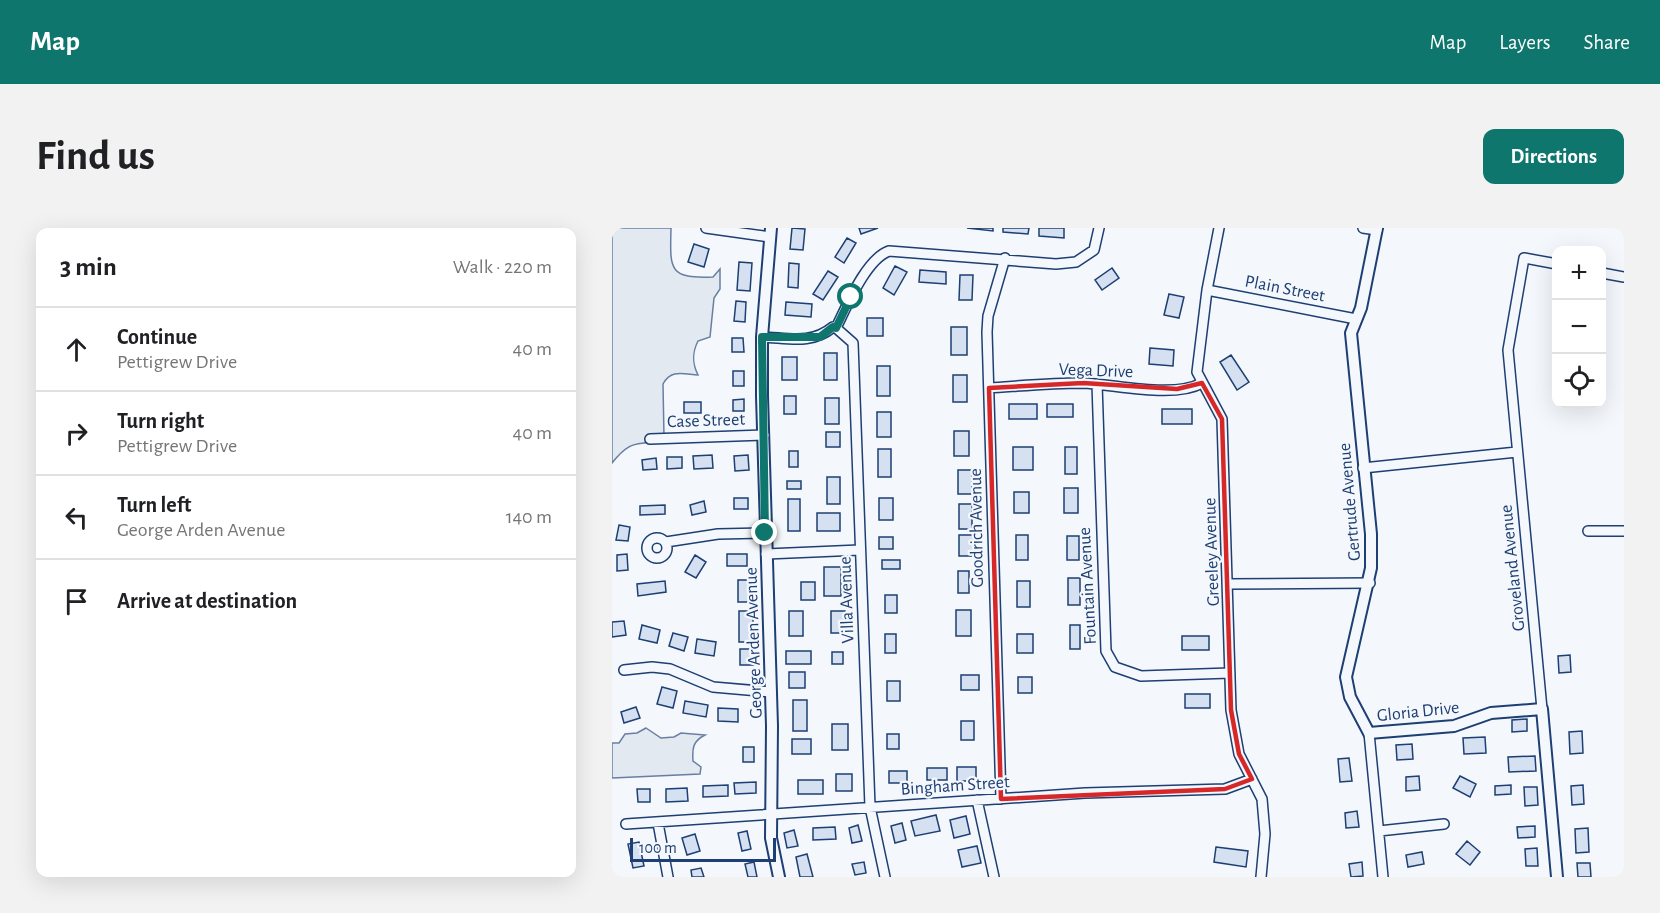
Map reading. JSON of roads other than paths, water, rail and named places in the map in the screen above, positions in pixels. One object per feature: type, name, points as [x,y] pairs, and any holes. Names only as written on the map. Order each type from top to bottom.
[{"type":"street","points":[[706,228],[770,232]]},
{"type":"street","points":[[762,337],[806,339],[820,337],[833,327],[836,328],[851,297],[881,254],[889,251],[1005,258],[1056,264],[1076,262],[1094,250],[1099,228]]},
{"type":"street","name":"Greeley Avenue","points":[[1219,228],[1207,290],[1197,372],[1222,419],[1230,673],[1235,741],[1262,799],[1265,834],[1261,877]]},
{"type":"street","points":[[1363,228],[1377,229]]},
{"type":"street","name":"Gertrude Avenue","points":[[1377,229],[1361,308],[1351,333],[1371,549],[1370,583],[1347,677],[1350,697],[1369,733],[1383,877]]},
{"type":"street","name":"George Arden Avenue","points":[[770,232],[762,337],[765,533],[771,692],[771,838],[779,877]]},
{"type":"street","name":"Goodrich Avenue","points":[[1001,799],[988,316],[1005,258]]},
{"type":"street","name":"Groveland Avenue","points":[[1552,263],[1524,258],[1508,347],[1557,877]]},
{"type":"street","points":[[1606,274],[1624,277]]},
{"type":"street","name":"Plain Street","points":[[1207,290],[1356,319]]},
{"type":"street","name":"Villa Avenue","points":[[836,328],[853,343],[870,807],[885,877]]},
{"type":"street","name":"Vega Drive","points":[[989,388],[1097,384],[1177,390],[1193,388],[1202,383]]},
{"type":"street","name":"Fountain Avenue","points":[[1097,384],[1106,651],[1115,667],[1141,676],[1230,673]]},
{"type":"street","name":"Case Street","points":[[650,439],[764,435]]},
{"type":"street","points":[[1363,468],[1517,452]]},
{"type":"street","points":[[1588,531],[1624,531]]},
{"type":"street","points":[[666,542],[718,534],[765,533]]},
{"type":"street","points":[[766,554],[860,550]]},
{"type":"street","points":[[1228,584],[1370,583]]},
{"type":"street","points":[[624,670],[652,667],[670,669],[713,687],[771,692]]},
{"type":"street","name":"Gloria Drive","points":[[1369,733],[1454,726],[1491,713],[1542,709]]},
{"type":"street","name":"Bingham Street","points":[[626,824],[1085,793],[1225,789],[1252,779]]},
{"type":"street","points":[[978,800],[994,877]]},
{"type":"street","points":[[658,823],[669,877]]},
{"type":"street","points":[[1379,831],[1444,824]]}]
